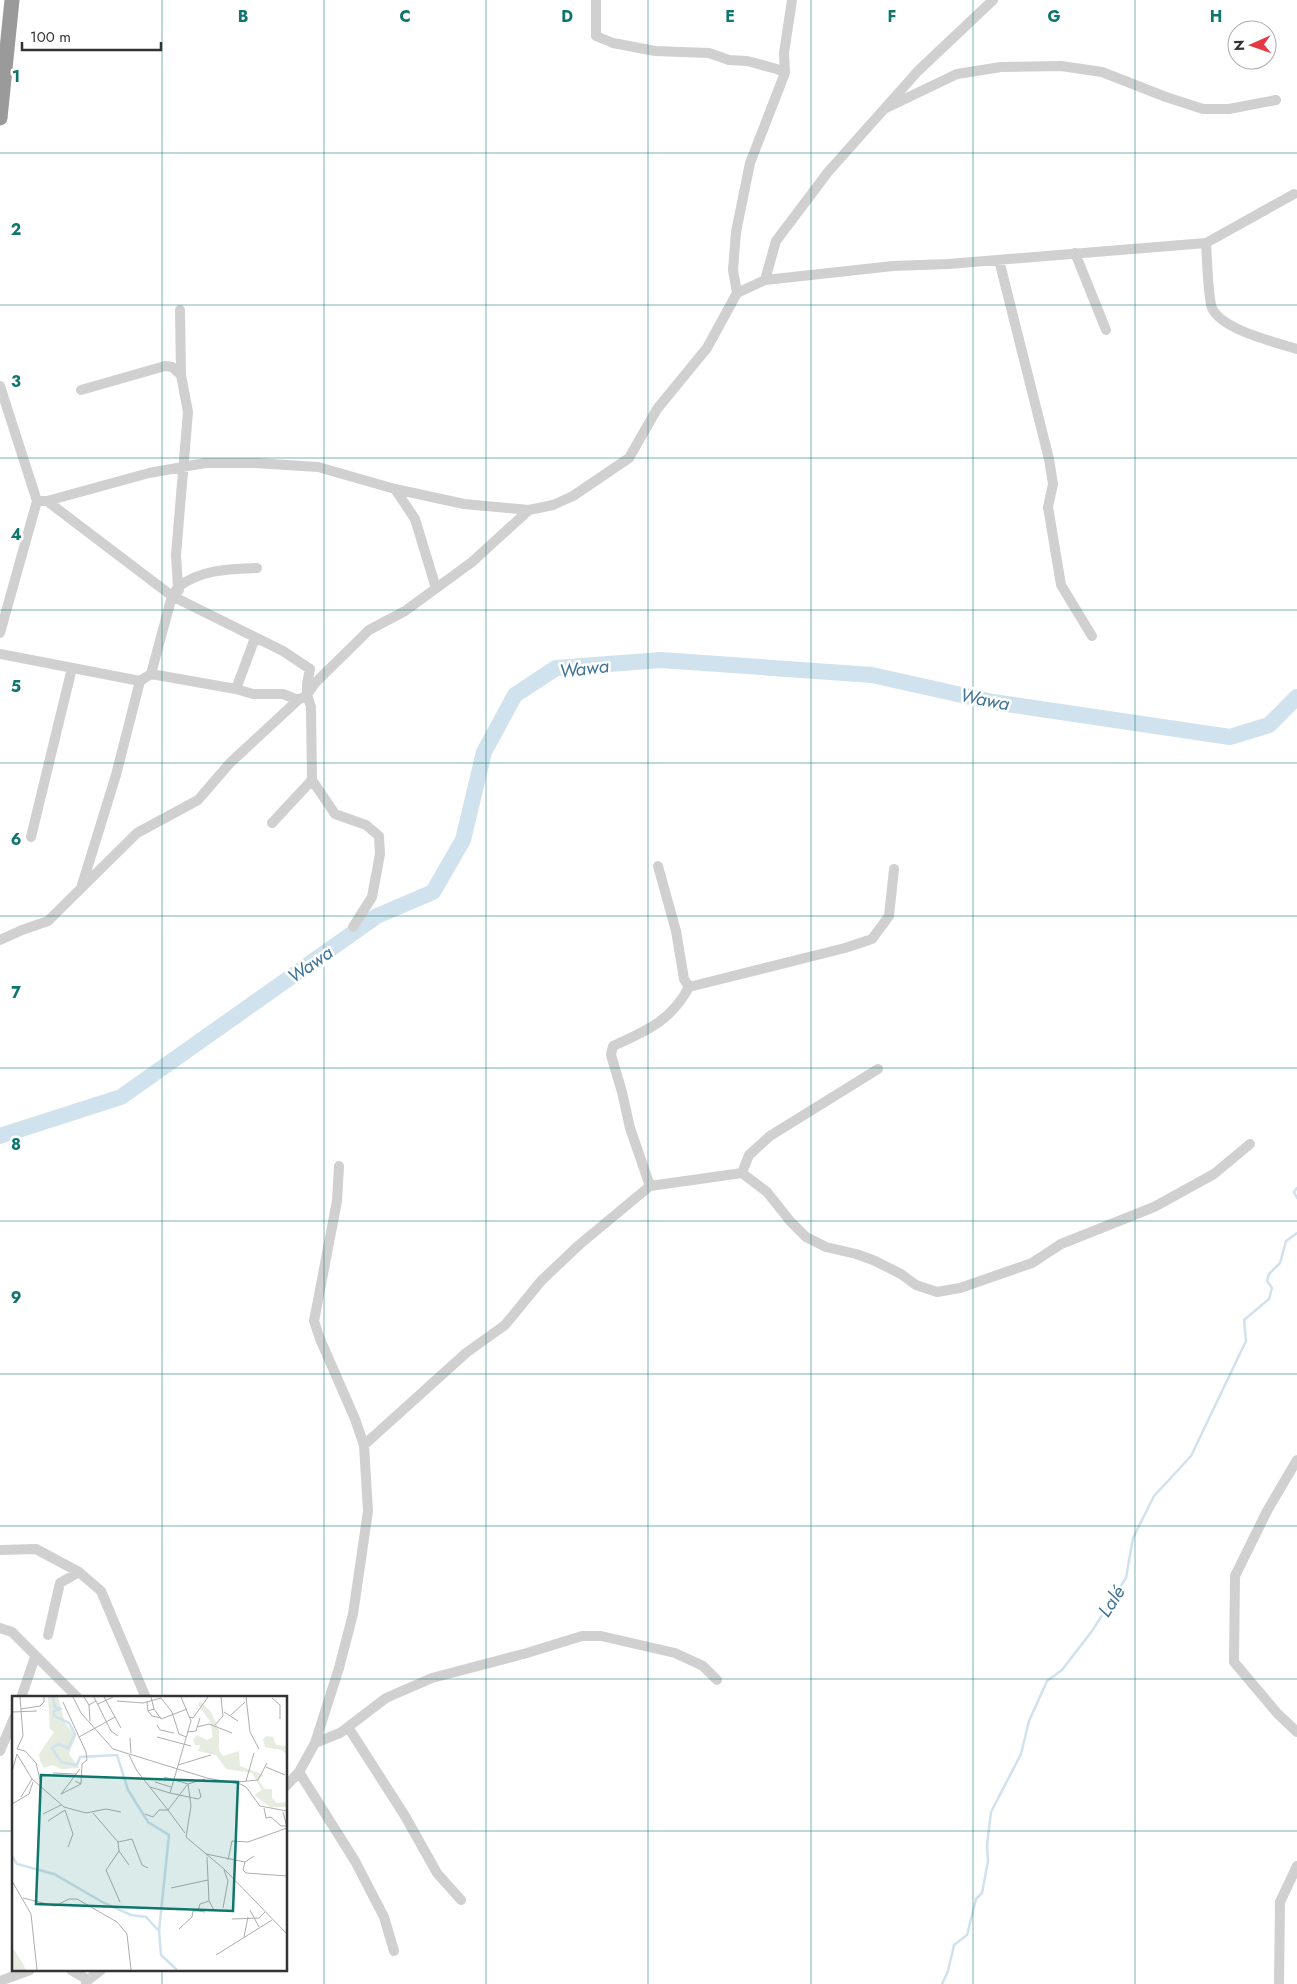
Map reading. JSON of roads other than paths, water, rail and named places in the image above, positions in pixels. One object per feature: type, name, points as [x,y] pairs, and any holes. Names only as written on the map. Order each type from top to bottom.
[{"type":"highway","points":[[0,118],[9,3]]},
{"type":"street","points":[[596,0],[596,36],[612,43],[655,51],[709,53],[729,60],[747,61],[777,69],[784,73]]},
{"type":"street","points":[[737,293],[733,270],[736,232],[748,171],[784,73],[784,54],[792,0]]},
{"type":"street","points":[[765,280],[776,241],[828,172],[918,71],[993,0]]},
{"type":"street","points":[[881,111],[957,74],[1002,66],[1062,66],[1102,72],[1203,109],[1229,109],[1276,100]]},
{"type":"street","points":[[42,501],[149,473],[205,463],[255,463],[318,467],[395,490],[464,504],[529,510],[553,505],[573,496],[628,458],[657,409],[707,348],[737,293],[765,280],[893,266],[999,260],[1206,243],[1294,194]]},
{"type":"street","points":[[1206,243],[1212,307],[1218,317],[1245,333],[1297,349]]},
{"type":"street","points":[[1075,253],[1106,330]]},
{"type":"street","points":[[999,260],[1049,460],[1053,484],[1048,507],[1060,585],[1092,636]]},
{"type":"street","points":[[82,887],[116,775],[140,681],[151,674],[176,599],[178,587],[176,555],[188,412],[181,375],[180,310]]},
{"type":"street","points":[[81,390],[165,366],[172,367],[181,375]]},
{"type":"street","points":[[0,386],[42,501],[176,599],[282,651],[310,669],[302,698]]},
{"type":"street","points":[[395,490],[415,519],[436,588]]},
{"type":"street","points":[[0,633],[42,501]]},
{"type":"street","points":[[0,940],[48,921],[137,833],[198,800],[230,763],[302,698],[369,630],[405,611],[472,562],[529,510]]},
{"type":"street","points":[[178,587],[190,578],[214,571],[257,568]]},
{"type":"street","points":[[236,689],[255,638]]},
{"type":"street","points":[[0,654],[140,681]]},
{"type":"street","points":[[31,837],[72,668]]},
{"type":"street","points":[[151,674],[236,689],[253,694],[282,694],[302,698],[312,707],[312,780],[336,814],[366,825],[379,836],[380,854],[372,897],[353,927]]},
{"type":"street","points":[[272,823],[312,780]]},
{"type":"street","points":[[658,866],[676,931],[684,979],[689,987]]},
{"type":"street","points":[[650,1186],[630,1128],[611,1055],[613,1046],[648,1030],[669,1016],[689,987],[845,948],[872,939],[890,916],[894,869]]},
{"type":"street","points":[[742,1173],[749,1155],[770,1136],[878,1069]]},
{"type":"street","points":[[364,1445],[466,1352],[505,1325],[541,1281],[579,1245],[650,1186],[742,1173],[768,1192],[790,1221],[806,1237],[826,1247],[873,1260],[901,1274],[916,1285],[937,1292],[960,1288],[1032,1263],[1061,1244],[1154,1207],[1214,1174],[1250,1144]]},
{"type":"street","points":[[288,1784],[299,1772],[315,1744],[353,1614],[368,1511],[364,1445],[314,1321],[337,1201],[339,1166]]},
{"type":"street","points":[[1297,1460],[1267,1511],[1235,1576],[1234,1662],[1277,1713],[1297,1732]]},
{"type":"street","points":[[0,1550],[36,1549],[80,1572],[101,1592],[145,1696]]},
{"type":"street","points":[[48,1635],[60,1583],[80,1572]]},
{"type":"street","points":[[0,1628],[12,1632],[76,1696]]},
{"type":"street","points":[[315,1744],[340,1733],[386,1698],[432,1678],[527,1653],[582,1636],[601,1636],[675,1653],[703,1666],[717,1680]]},
{"type":"street","points":[[22,1696],[35,1657]]},
{"type":"street","points":[[0,1751],[12,1723]]},
{"type":"street","points":[[348,1726],[405,1816],[437,1873],[461,1900]]},
{"type":"street","points":[[299,1772],[355,1861],[384,1917],[394,1951]]},
{"type":"street","points":[[1279,1984],[1280,1902],[1297,1866]]},
{"type":"street","points":[[0,1981],[25,1972]]},
{"type":"street","points":[[74,1972],[87,1982],[99,1972]]},
{"type":"waterway","name":"Wawa","points":[[0,1136],[121,1097],[377,916],[433,892],[463,840],[484,752],[515,695],[556,668],[661,660],[872,675],[993,702],[1230,737],[1269,725],[1297,697]]},
{"type":"waterway","name":"Lalé","points":[[1297,1188],[1294,1192],[1297,1198]]},
{"type":"waterway","name":"Lalé","points":[[942,1984],[948,1971],[954,1945],[967,1935],[976,1899],[982,1893],[988,1861],[987,1845],[991,1812],[1021,1754],[1029,1721],[1047,1681],[1062,1670],[1092,1631],[1126,1578],[1133,1538],[1154,1496],[1191,1456],[1246,1341],[1244,1320],[1269,1299],[1272,1288],[1267,1281],[1269,1274],[1280,1263],[1286,1241],[1297,1233]]}]
